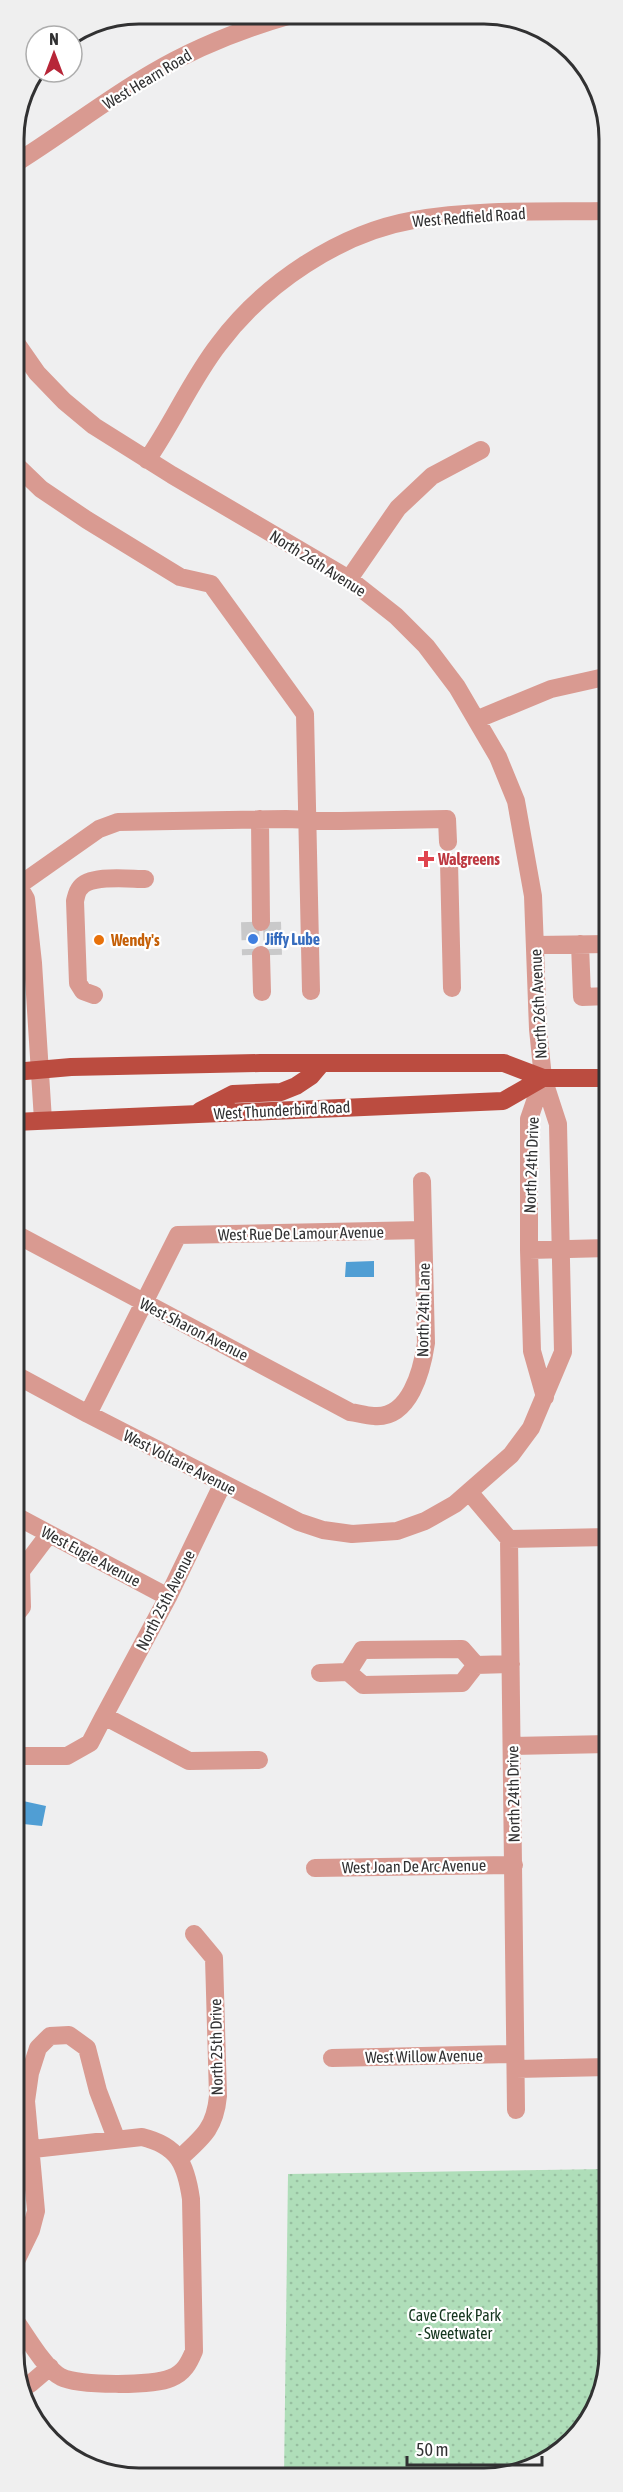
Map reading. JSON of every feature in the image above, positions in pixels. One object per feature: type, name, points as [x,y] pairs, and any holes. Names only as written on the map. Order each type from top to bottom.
[{"type":"main road","points":[[194,1114],[233,1094],[281,1092],[311,1076],[322,1063]]},
{"type":"main road","name":"West Thunderbird Road","points":[[24,1071],[83,1067],[504,1063],[543,1078],[599,1078]]},
{"type":"main road","name":"West Thunderbird Road","points":[[24,1121],[503,1101],[543,1078]]},
{"type":"street","name":"West Hearn Road","points":[[24,158],[168,64],[209,43],[265,24]]},
{"type":"street","name":"West Redfield Road","points":[[147,460],[218,344],[241,317],[301,267],[334,248],[375,231],[411,220],[442,216],[599,211]]},
{"type":"street","name":"North 26th Avenue","points":[[24,355],[37,374],[94,426],[147,460],[349,579],[396,616],[426,646],[458,687],[502,765],[516,801],[533,896],[537,1029],[543,1078]]},
{"type":"street","points":[[349,579],[398,508],[432,476],[481,450]]},
{"type":"street","points":[[24,473],[41,489],[87,520],[180,577],[211,584],[305,714],[310,991]]},
{"type":"street","points":[[478,719],[551,689],[599,678]]},
{"type":"street","points":[[260,819],[261,920]]},
{"type":"street","points":[[24,877],[99,829],[118,822],[447,819],[448,842]]},
{"type":"street","points":[[449,862],[452,988]]},
{"type":"street","points":[[94,995],[83,992],[78,983],[75,901],[79,889],[85,883],[95,879],[145,879]]},
{"type":"street","points":[[24,896],[44,1120]]},
{"type":"street","points":[[580,944],[582,997],[599,996]]},
{"type":"street","points":[[535,945],[599,944]]},
{"type":"street","points":[[262,958],[262,992]]},
{"type":"street","name":"North 24th Drive","points":[[352,1534],[397,1531],[455,1504],[470,1493],[511,1455],[531,1428],[563,1352],[558,1124],[543,1078]]},
{"type":"street","name":"North 24th Drive","points":[[543,1078],[529,1119],[529,1250],[532,1351],[544,1397]]},
{"type":"street","name":"North 24th Lane","points":[[376,1417],[393,1411],[410,1396],[423,1366],[426,1343],[422,1180]]},
{"type":"street","name":"West Rue De Lamour Avenue","points":[[144,1303],[178,1235],[423,1230]]},
{"type":"street","name":"West Sharon Avenue","points":[[24,1238],[351,1412],[376,1417]]},
{"type":"street","points":[[529,1250],[599,1248]]},
{"type":"street","points":[[88,1414],[144,1303]]},
{"type":"street","name":"West Voltaire Avenue","points":[[24,1379],[299,1522],[323,1530],[352,1534]]},
{"type":"street","name":"North 25th Avenue","points":[[24,1756],[67,1756],[90,1743],[168,1597],[223,1483]]},
{"type":"street","points":[[470,1493],[509,1539],[599,1537]]},
{"type":"street","name":"West Eugie Avenue","points":[[24,1520],[168,1597]]},
{"type":"street","points":[[24,1565],[49,1534]]},
{"type":"street","name":"North 24th Drive","points":[[509,1539],[516,2110]]},
{"type":"street","points":[[348,1672],[362,1650],[462,1648],[476,1665]]},
{"type":"street","points":[[476,1665],[511,1664]]},
{"type":"street","points":[[320,1673],[348,1672],[363,1684],[462,1683],[476,1665]]},
{"type":"street","points":[[104,1716],[189,1761],[259,1760]]},
{"type":"street","points":[[512,1746],[599,1744]]},
{"type":"street","name":"West Joan De Arc Avenue","points":[[315,1868],[514,1864]]},
{"type":"street","name":"North 25th Drive","points":[[180,2158],[208,2132],[216,2115],[218,2096],[214,1958],[194,1934]]},
{"type":"street","points":[[24,2134],[30,2073],[38,2048],[50,2036],[69,2035],[87,2048],[98,2091],[116,2138]]},
{"type":"street","name":"West Willow Avenue","points":[[332,2058],[515,2061],[599,2066]]},
{"type":"street","points":[[24,2150],[116,2138],[142,2137],[168,2147],[180,2158],[188,2178],[191,2199],[194,2351],[187,2367],[173,2378],[158,2382],[78,2383],[60,2377],[24,2332]]},
{"type":"street","points":[[24,2155],[36,2211],[24,2244]]},
{"type":"street","points":[[28,2384],[50,2367]]},
{"type":"green space","name":"Cave Creek Park - Sweetwater","points":[[599,2169],[599,2361],[590,2397],[580,2417],[570,2429],[541,2453],[521,2462],[499,2467],[284,2468],[288,2174]]},
{"type":"water","points":[[374,1261],[374,1277],[345,1277],[346,1262]]},
{"type":"water","points":[[24,1801],[46,1806],[42,1826],[24,1824]]},
{"type":"tunnel","points":[[250,922],[251,955]]},
{"type":"tunnel","points":[[272,922],[273,955]]},
{"type":"place","name":"Walgreens","points":[[426,859]]},
{"type":"place","name":"Jiffy Lube","points":[[253,939]]},
{"type":"place","name":"Wendy's","points":[[99,940]]}]
